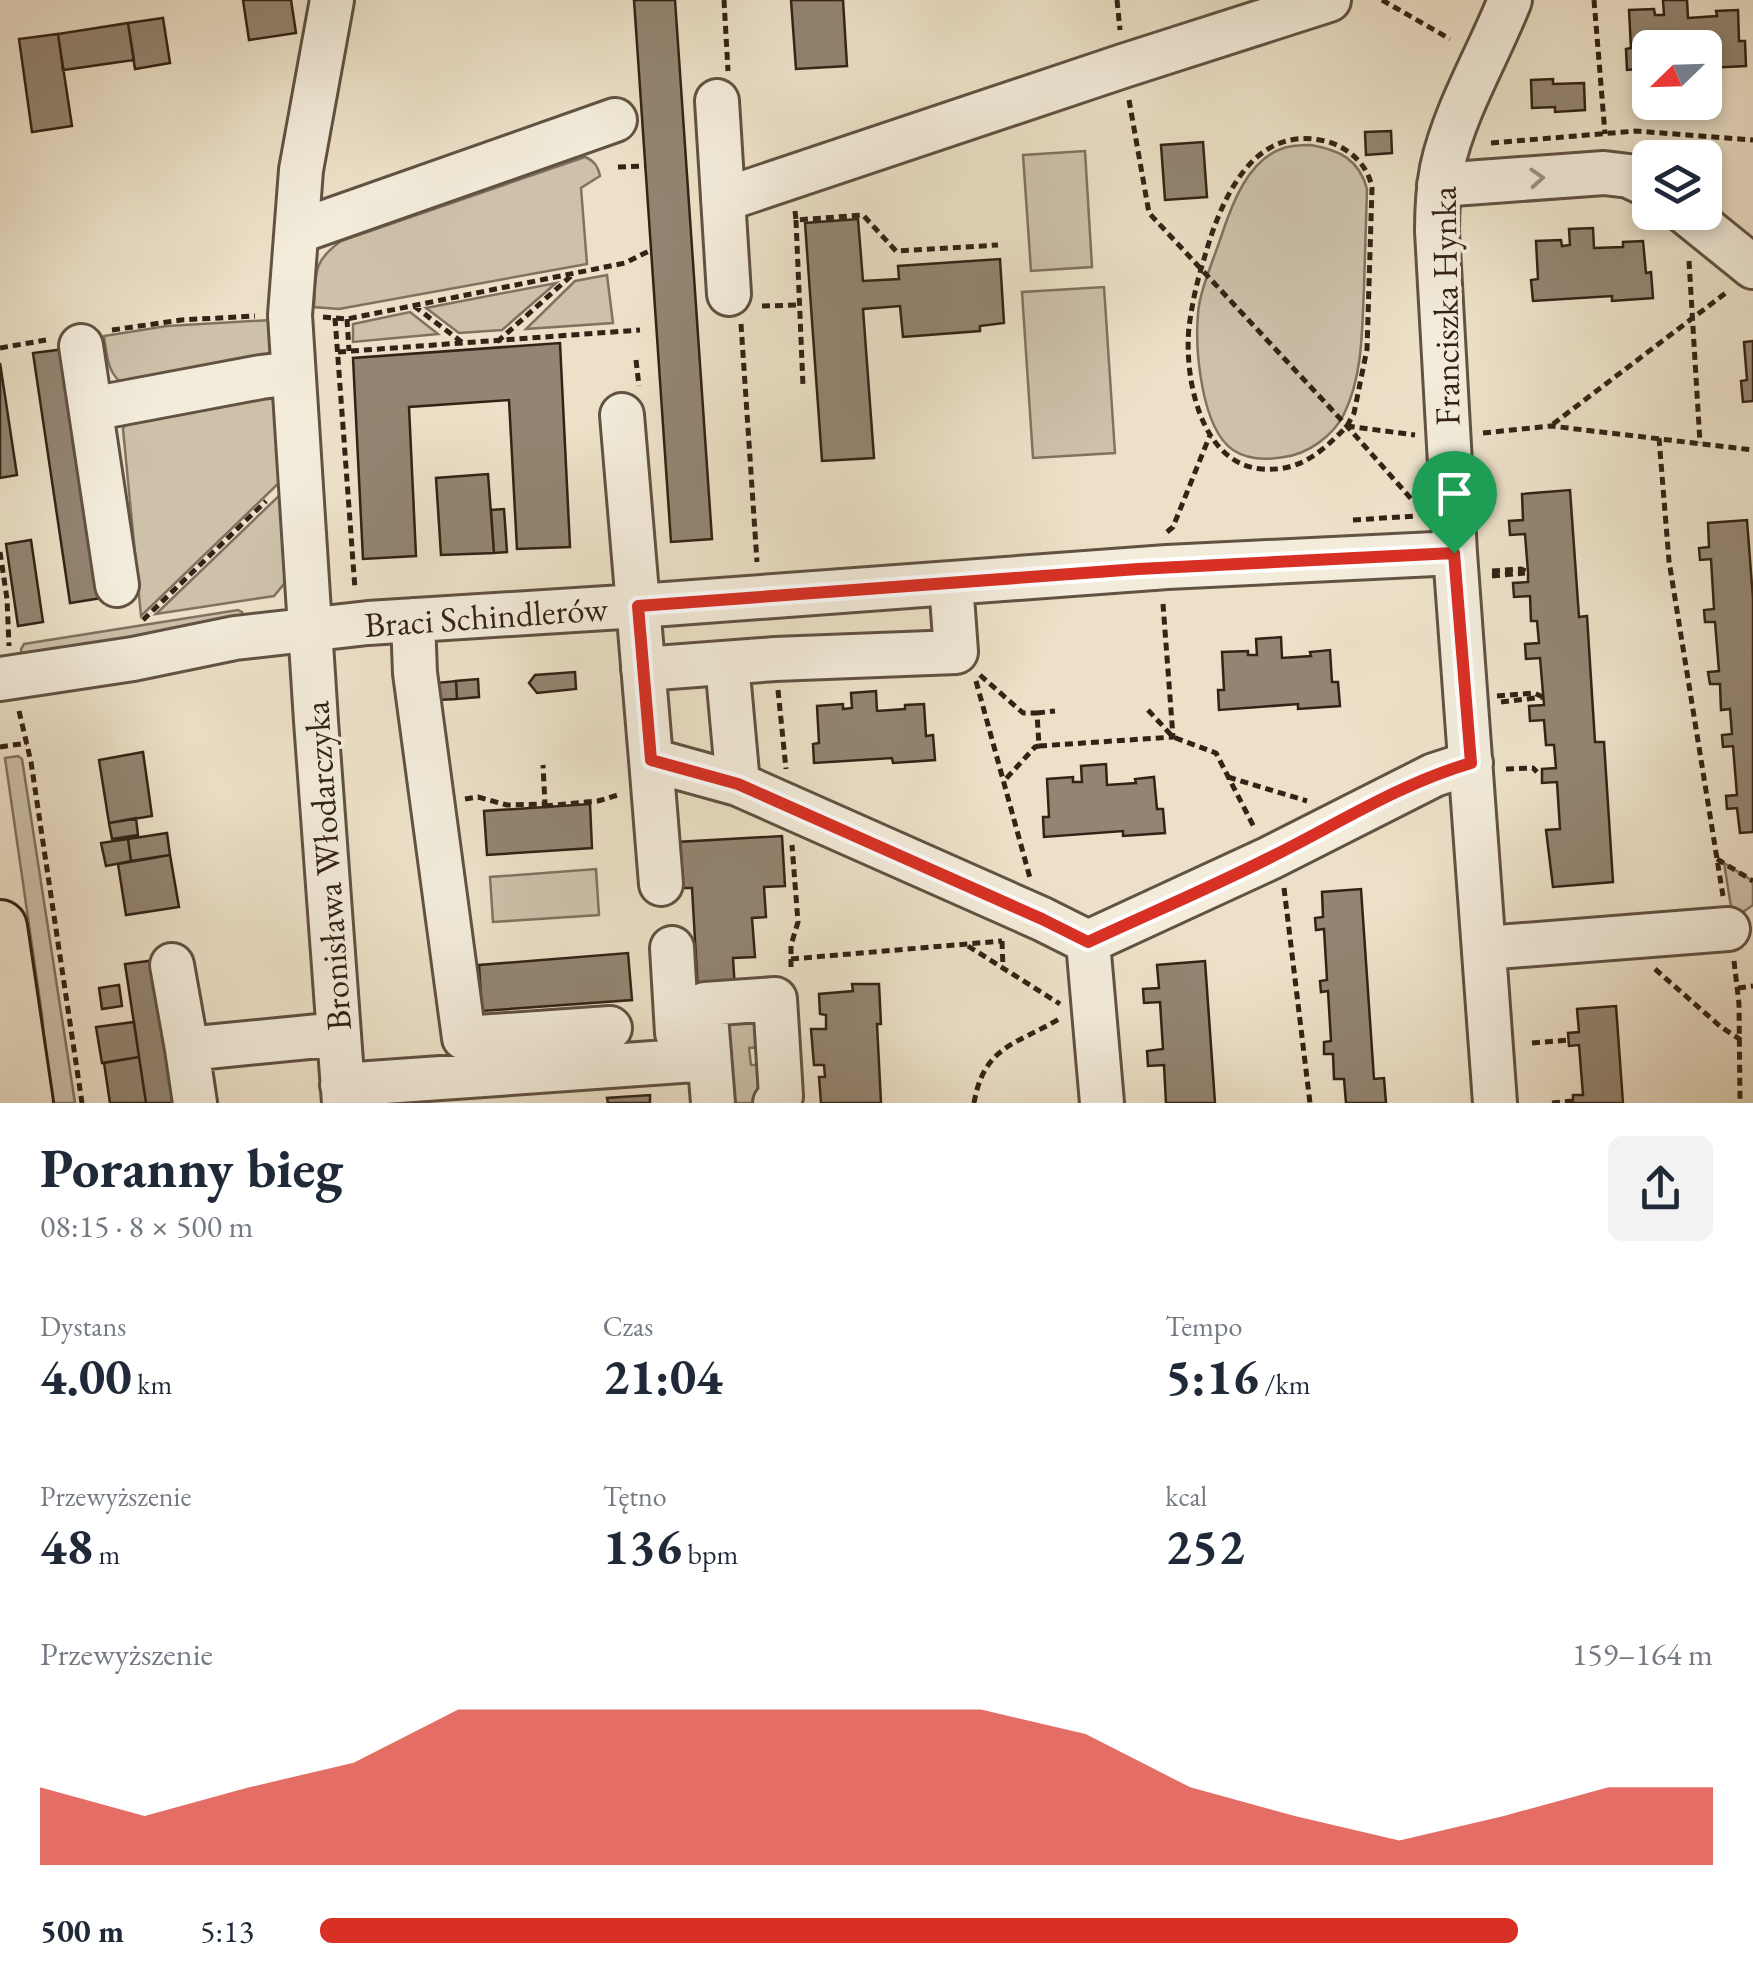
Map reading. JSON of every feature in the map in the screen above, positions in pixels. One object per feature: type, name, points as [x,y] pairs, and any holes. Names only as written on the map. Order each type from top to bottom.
[{"type":"main road","points":[[0,928],[26,1103]]},
{"type":"street","name":"Bronisława Włodarczyka","points":[[332,0],[301,170],[291,290],[292,373],[343,1094]]},
{"type":"street","points":[[723,200],[1329,0]]},
{"type":"street","name":"Franciszka Hynka","points":[[1496,1103],[1485,948],[1487,766],[1471,564],[1438,249],[1440,185],[1448,147],[1510,0]]},
{"type":"street","points":[[718,101],[734,301]]},
{"type":"street","points":[[297,232],[615,120]]},
{"type":"street","points":[[1440,185],[1604,173],[1632,177]]},
{"type":"street","points":[[1685,230],[1751,265]]},
{"type":"street","points":[[79,339],[116,585]]},
{"type":"street","points":[[90,410],[292,373]]},
{"type":"street","points":[[622,415],[661,884]]},
{"type":"street","name":"Braci Schindlerów","points":[[9,680],[235,638],[311,628],[1167,568],[1471,564]]},
{"type":"street","points":[[643,669],[956,652],[951,583]]},
{"type":"street","points":[[412,620],[415,674],[464,1038],[610,1028]]},
{"type":"street","points":[[727,663],[738,784]]},
{"type":"street","points":[[1088,942],[1270,858],[1434,775],[1487,766]]},
{"type":"street","points":[[652,772],[738,784],[790,807],[1000,920],[1042,919],[1088,942]]},
{"type":"street","points":[[1485,948],[1728,929]]},
{"type":"street","points":[[1088,942],[1081,1018],[1102,1103]]},
{"type":"street","points":[[672,948],[677,1033],[701,1060]]},
{"type":"street","points":[[172,965],[195,1103]]},
{"type":"street","points":[[713,1103],[701,1060],[706,1004],[775,999],[781,1096],[775,1103]]},
{"type":"street","points":[[187,1049],[339,1034]]},
{"type":"street","points":[[343,1094],[701,1060]]},
{"type":"path","points":[[718,101],[729,84],[724,0]]},
{"type":"path","points":[[1382,0],[1450,39]]},
{"type":"path","points":[[1594,0],[1604,134]]},
{"type":"path","points":[[1123,66],[1150,212],[1414,502]]},
{"type":"path","points":[[1491,143],[1636,132],[1753,140]]},
{"type":"path","points":[[1303,138],[1329,142],[1352,154],[1366,169],[1372,188],[1368,349],[1354,413],[1346,426],[1312,459],[1282,469],[1236,463],[1210,435],[1190,373],[1189,329],[1201,269],[1220,206],[1258,157],[1279,144],[1303,138]]},
{"type":"path","points":[[618,168],[645,166]]},
{"type":"path","points":[[794,210],[803,386]]},
{"type":"path","points":[[796,220],[863,215],[896,250],[998,245]]},
{"type":"path","points":[[1685,230],[1700,442]]},
{"type":"path","points":[[311,316],[347,320],[625,263],[651,250]]},
{"type":"path","points":[[1551,426],[1694,320],[1735,286],[1751,265]]},
{"type":"path","points":[[498,342],[573,274]]},
{"type":"path","points":[[758,565],[734,301],[799,304]]},
{"type":"path","points":[[414,306],[464,344]]},
{"type":"path","points":[[0,348],[79,339],[167,321],[255,316]]},
{"type":"path","points":[[335,318],[355,589]]},
{"type":"path","points":[[347,320],[349,351]]},
{"type":"path","points":[[338,352],[640,330]]},
{"type":"path","points":[[1346,426],[1422,435]]},
{"type":"path","points":[[1476,434],[1551,426],[1753,450]]},
{"type":"path","points":[[1165,533],[1173,527],[1210,435]]},
{"type":"path","points":[[1659,438],[1669,561],[1738,988],[1740,1103]]},
{"type":"path","points":[[143,620],[272,496]]},
{"type":"path","points":[[0,552],[9,680],[27,743],[82,1103]]},
{"type":"path","points":[[1471,564],[1528,572],[1495,570]]},
{"type":"path","points":[[1003,782],[1035,747],[1173,737],[1163,604]]},
{"type":"path","points":[[774,659],[798,922],[791,945],[792,998],[775,999]]},
{"type":"path","points":[[1042,919],[974,669],[1023,713],[1056,711]]},
{"type":"path","points":[[1498,702],[1543,698],[1534,694],[1506,696]]},
{"type":"path","points":[[1037,712],[1039,746]]},
{"type":"path","points":[[0,747],[27,743]]},
{"type":"path","points":[[543,764],[545,806]]},
{"type":"path","points":[[1487,766],[1533,768],[1537,772]]},
{"type":"path","points":[[463,786],[465,799],[478,797],[508,806],[545,806],[598,801],[652,772]]},
{"type":"path","points":[[1228,778],[1352,814]]},
{"type":"path","points":[[1717,859],[1753,881]]},
{"type":"path","points":[[791,959],[965,944],[1000,920],[1004,968]]},
{"type":"path","points":[[1620,939],[1740,1040]]},
{"type":"path","points":[[965,944],[1081,1018]]},
{"type":"path","points":[[1738,988],[1753,986]]},
{"type":"path","points":[[974,1103],[981,1076],[992,1058],[1063,1016],[1081,1018]]},
{"type":"path","points":[[1532,1043],[1569,1040]]},
{"type":"path","points":[[1740,1051],[1753,1050]]},
{"type":"path","points":[[1552,1103],[1573,1102]]},
{"type":"shaded area","points":[[1311,145],[1353,163],[1367,189],[1358,368],[1344,414],[1327,436],[1293,455],[1251,457],[1233,450],[1222,439],[1207,407],[1198,347],[1199,305],[1231,210],[1250,173],[1281,149]]},
{"type":"shaded area","points":[[1085,151],[1092,267],[1031,271],[1023,155]]},
{"type":"shaded area","points":[[585,157],[596,165],[600,176],[581,188],[587,264],[339,309],[314,307],[317,269],[325,255],[341,241]]},
{"type":"shaded area","points":[[607,275],[613,323],[526,329],[575,281]]},
{"type":"shaded area","points":[[556,283],[502,330],[459,333],[426,308]]},
{"type":"shaded area","points":[[1104,287],[1115,453],[1033,458],[1022,292]]},
{"type":"shaded area","points":[[410,312],[438,334],[353,342],[353,324]]},
{"type":"shaded area","points":[[270,320],[271,356],[125,385],[109,364],[104,336],[167,326]]},
{"type":"shaded area","points":[[259,390],[277,398],[283,479],[141,616],[123,429],[126,421]]},
{"type":"shaded area","points":[[284,491],[288,579],[274,596],[156,614]]},
{"type":"shaded area","points":[[238,610],[244,622],[22,657],[24,644]]},
{"type":"shaded area","points":[[5,758],[22,759],[75,1103],[50,1103],[42,1015]]},
{"type":"shaded area","points":[[1724,863],[1753,881],[1753,905],[1733,919]]},
{"type":"shaded area","points":[[596,869],[599,915],[493,922],[490,877]]},
{"type":"shaded area","points":[[761,1021],[760,1047],[749,1048],[751,1065],[761,1065],[760,1103],[729,1103],[725,1032],[729,1023]]},
{"type":"building","points":[[243,0],[291,0],[296,33],[249,40]]},
{"type":"building","points":[[634,0],[675,0],[712,539],[671,542]]},
{"type":"building","points":[[791,0],[843,0],[847,66],[796,69]]},
{"type":"building","points":[[1663,0],[1687,0],[1688,18],[1738,10],[1739,41],[1745,41],[1746,66],[1722,67],[1722,30],[1632,30],[1632,70],[1627,70],[1626,49],[1631,48],[1629,10],[1654,9],[1655,15],[1664,15]]},
{"type":"building","points":[[163,18],[170,63],[135,69],[128,23]]},
{"type":"building","points":[[128,23],[134,60],[63,70],[58,34]]},
{"type":"building","points":[[58,34],[72,126],[32,132],[19,39]]},
{"type":"building","points":[[1553,79],[1553,84],[1584,83],[1585,110],[1555,112],[1555,107],[1532,108],[1531,80]]},
{"type":"building","points":[[1391,131],[1392,153],[1366,155],[1365,132]]},
{"type":"building","points":[[1203,142],[1207,197],[1165,200],[1161,145]]},
{"type":"building","points":[[858,219],[863,281],[899,279],[898,266],[1000,259],[1004,323],[980,326],[980,331],[903,337],[900,306],[863,309],[874,458],[822,461],[805,223]]},
{"type":"building","points":[[1593,228],[1594,248],[1623,247],[1623,242],[1643,241],[1653,298],[1612,301],[1612,296],[1533,301],[1531,280],[1538,279],[1536,241],[1561,240],[1562,246],[1570,245],[1569,229]]},
{"type":"building","points":[[1753,341],[1753,401],[1743,402],[1741,381],[1747,380],[1744,342]]},
{"type":"building","points":[[560,343],[570,547],[517,549],[509,400],[409,407],[416,556],[363,559],[353,358]]},
{"type":"building","points":[[65,349],[102,598],[70,603],[33,353]]},
{"type":"building","points":[[0,363],[17,475],[0,478]]},
{"type":"building","points":[[488,474],[494,553],[441,555],[436,478]]},
{"type":"building","points":[[1570,490],[1579,617],[1587,616],[1595,742],[1604,742],[1613,882],[1553,887],[1546,830],[1560,829],[1557,782],[1542,783],[1542,769],[1556,768],[1554,745],[1546,745],[1544,720],[1530,721],[1529,706],[1544,705],[1540,658],[1526,659],[1525,644],[1539,643],[1537,621],[1531,621],[1530,596],[1514,597],[1513,583],[1528,582],[1528,572],[1525,534],[1510,535],[1509,521],[1523,520],[1522,494]]},
{"type":"building","points":[[504,509],[507,552],[494,553],[491,510]]},
{"type":"building","points":[[1747,520],[1753,599],[1753,832],[1740,833],[1737,808],[1727,809],[1726,796],[1737,795],[1733,746],[1723,747],[1722,735],[1732,734],[1730,709],[1721,710],[1720,684],[1710,684],[1708,672],[1719,671],[1715,622],[1705,622],[1704,610],[1714,609],[1711,559],[1700,560],[1699,548],[1709,547],[1708,523]]},
{"type":"building","points":[[31,540],[43,622],[18,626],[6,544]]},
{"type":"building","points":[[1281,637],[1282,658],[1330,650],[1332,682],[1338,682],[1340,706],[1298,709],[1298,704],[1219,710],[1218,690],[1224,690],[1222,652],[1248,651],[1248,655],[1257,655],[1256,639]]},
{"type":"building","points":[[575,672],[576,689],[537,693],[529,683],[535,675]]},
{"type":"building","points":[[478,679],[479,697],[457,699],[456,681]]},
{"type":"building","points":[[456,681],[457,699],[437,700],[436,683]]},
{"type":"building","points":[[876,691],[877,711],[924,704],[926,736],[933,735],[935,760],[893,763],[892,758],[814,763],[813,744],[819,743],[817,706],[843,704],[843,709],[852,708],[851,693]]},
{"type":"building","points":[[143,752],[152,816],[109,823],[99,760]]},
{"type":"building","points":[[1106,764],[1107,785],[1154,777],[1157,809],[1163,809],[1165,833],[1123,836],[1123,831],[1044,837],[1043,817],[1049,817],[1047,779],[1073,777],[1073,782],[1082,782],[1081,766]]},
{"type":"building","points":[[590,804],[592,848],[487,855],[484,811]]},
{"type":"building","points":[[136,818],[138,835],[112,839],[109,823]]},
{"type":"building","points":[[167,833],[170,855],[131,861],[128,839]]},
{"type":"building","points":[[782,836],[785,886],[764,887],[766,917],[752,918],[755,957],[733,958],[735,990],[698,992],[692,888],[679,888],[677,842]]},
{"type":"building","points":[[128,839],[131,861],[106,866],[101,843]]},
{"type":"building","points":[[170,855],[179,907],[126,915],[118,864]]},
{"type":"building","points":[[1361,889],[1374,1079],[1384,1078],[1386,1103],[1346,1103],[1344,1079],[1334,1079],[1333,1054],[1324,1054],[1324,1042],[1331,1041],[1328,991],[1321,992],[1320,981],[1327,980],[1324,929],[1316,930],[1315,918],[1323,917],[1322,892]]},
{"type":"building","points":[[628,953],[632,1000],[482,1011],[479,965]]},
{"type":"building","points":[[156,960],[178,1103],[146,1103],[125,964]]},
{"type":"building","points":[[1205,961],[1215,1103],[1166,1103],[1164,1065],[1148,1066],[1147,1051],[1163,1049],[1160,1002],[1144,1003],[1143,989],[1159,988],[1157,965]]},
{"type":"building","points":[[852,984],[879,984],[881,1103],[821,1103],[819,1077],[825,1077],[824,1065],[814,1065],[811,1029],[826,1029],[819,994],[853,991]]},
{"type":"building","points":[[119,985],[122,1006],[102,1009],[99,988]]},
{"type":"building","points":[[1616,1006],[1623,1103],[1573,1103],[1573,1095],[1583,1095],[1579,1045],[1569,1046],[1568,1033],[1579,1032],[1577,1009]]},
{"type":"building","points":[[134,1022],[139,1057],[102,1063],[96,1027]]},
{"type":"building","points":[[139,1057],[146,1103],[110,1103],[104,1063]]},
{"type":"building","points":[[650,1095],[650,1103],[608,1103],[607,1098]]},
{"type":"route","points":[[1454,553],[1471,763],[1434,775],[1270,858],[1088,942],[738,784],[651,760],[638,606],[1138,569],[1454,553]]}]
